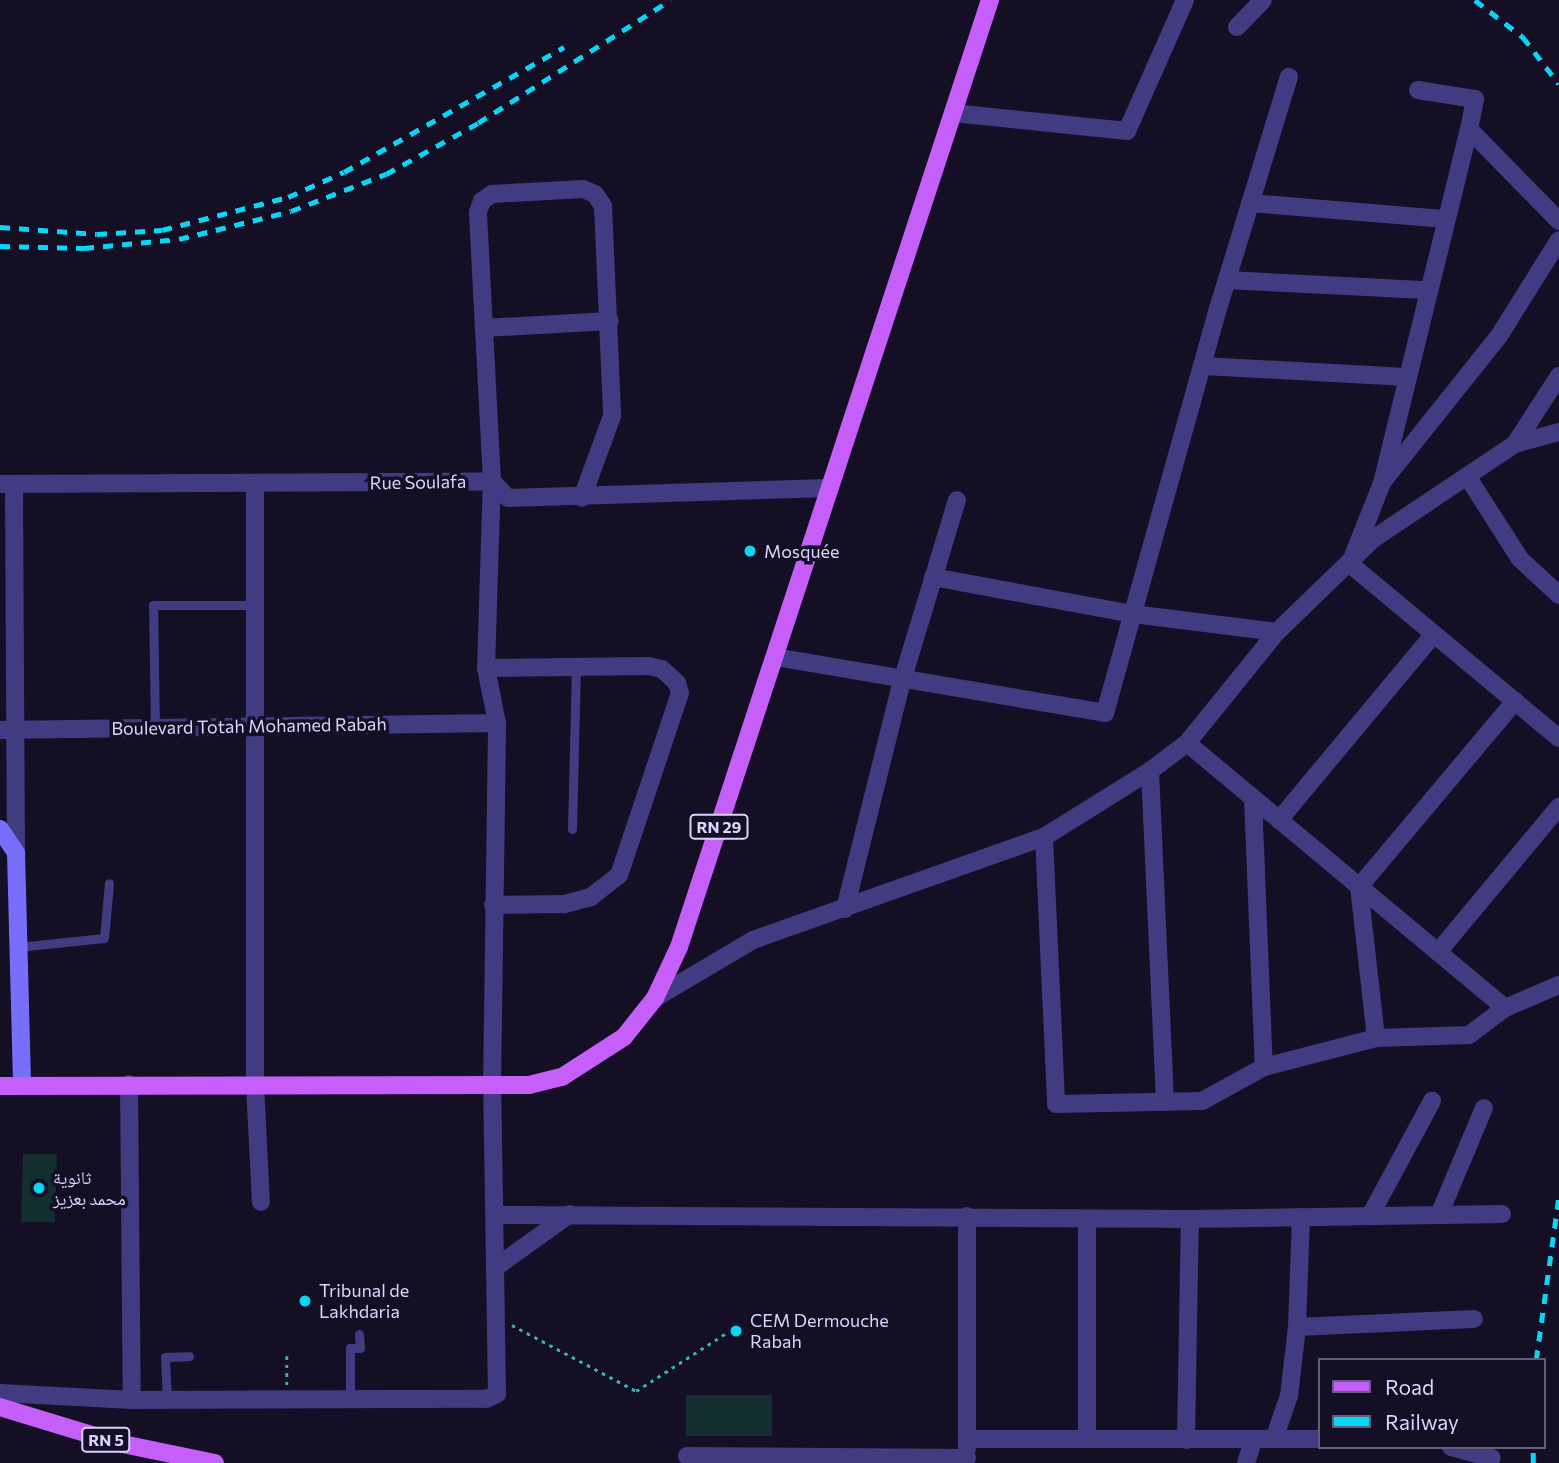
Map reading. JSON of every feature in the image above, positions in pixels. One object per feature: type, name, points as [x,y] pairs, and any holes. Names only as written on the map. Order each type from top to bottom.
[{"type":"main road","name":"RN 29","points":[[0,1086],[529,1085],[562,1076],[595,1059],[624,1037],[655,998],[679,947],[990,0]]},
{"type":"main road","points":[[0,829],[16,853],[22,1086]]},
{"type":"main road","name":"RN 5","points":[[0,1407],[118,1443],[215,1463]]},
{"type":"street","points":[[953,113],[1127,131],[1185,0]]},
{"type":"street","points":[[1237,27],[1263,0]]},
{"type":"street","points":[[775,657],[902,681],[1105,713],[1227,280],[1289,77]]},
{"type":"street","points":[[1350,564],[1382,483],[1475,99],[1418,90]]},
{"type":"street","points":[[1469,130],[1559,221]]},
{"type":"street","points":[[0,1393],[132,1400],[486,1399],[497,1394],[492,1087],[497,723],[486,668],[492,481],[478,212],[482,201],[492,194],[583,189],[595,194],[603,206],[612,416],[582,498]]},
{"type":"street","points":[[1250,203],[1446,219]]},
{"type":"street","points":[[1382,483],[1499,335],[1559,240]]},
{"type":"street","points":[[1227,280],[1427,290]]},
{"type":"street","points":[[484,328],[610,321]]},
{"type":"street","points":[[1204,366],[1406,377]]},
{"type":"street","points":[[1515,444],[1559,376]]},
{"type":"street","points":[[655,998],[754,940],[1044,837],[1150,771],[1187,743],[1277,632],[1373,539],[1515,444],[1559,432]]},
{"type":"street","points":[[1467,476],[1520,559],[1559,595]]},
{"type":"street","name":"Rue Soulafa","points":[[7,484],[492,481],[508,499],[828,488]]},
{"type":"street","points":[[255,483],[255,1085],[261,1202]]},
{"type":"street","points":[[7,484],[9,730],[16,853]]},
{"type":"street","points":[[845,909],[902,681],[957,500]]},
{"type":"street","points":[[1350,564],[1559,738]]},
{"type":"street","points":[[933,577],[1133,614],[1277,632]]},
{"type":"street","points":[[1279,820],[1434,634]]},
{"type":"street","points":[[486,668],[662,669],[677,682],[680,693],[675,717],[619,875],[608,887],[591,897],[564,904],[493,905]]},
{"type":"street","points":[[1376,1038],[1359,887],[1515,701]]},
{"type":"street","name":"Boulevard Totah Mohamed Rabah","points":[[9,730],[497,723]]},
{"type":"street","points":[[1187,743],[1505,1008]]},
{"type":"street","points":[[1150,771],[1165,1102]]},
{"type":"street","points":[[1253,797],[1265,1067]]},
{"type":"street","points":[[1438,952],[1559,807]]},
{"type":"street","points":[[1044,837],[1056,1104],[1202,1101],[1265,1067],[1376,1038],[1469,1035],[1505,1008],[1559,985]]},
{"type":"street","points":[[129,1084],[132,1400]]},
{"type":"street","points":[[1370,1216],[1432,1101]]},
{"type":"street","points":[[1440,1215],[1484,1108]]},
{"type":"street","points":[[496,1267],[570,1214]]},
{"type":"street","points":[[495,1215],[1191,1219],[1503,1214]]},
{"type":"street","points":[[687,1456],[967,1460],[967,1216]]},
{"type":"street","points":[[1274,1439],[1289,1396],[1297,1327],[1301,1217]]},
{"type":"street","points":[[1087,1219],[1087,1438]]},
{"type":"street","points":[[1186,1440],[1191,1219]]},
{"type":"street","points":[[1297,1327],[1474,1319]]},
{"type":"street","points":[[967,1439],[1318,1439]]},
{"type":"street","points":[[1246,1463],[1253,1441]]},
{"type":"street","points":[[1458,1449],[1492,1458]]},
{"type":"lane","points":[[155,728],[153,605],[253,605]]},
{"type":"lane","points":[[572,830],[576,667]]},
{"type":"lane","points":[[18,947],[104,938],[109,883]]},
{"type":"lane","points":[[350,1398],[350,1349],[360,1349],[359,1334]]},
{"type":"lane","points":[[167,1399],[166,1357],[189,1356]]},
{"type":"path","points":[[496,1317],[636,1391],[739,1325]]},
{"type":"path","points":[[287,1356],[287,1399]]},
{"type":"green space","points":[[23,1154],[57,1154],[55,1222],[21,1222]]},
{"type":"green space","points":[[686,1395],[772,1395],[772,1436],[686,1436]]},
{"type":"railway","points":[[0,246],[84,248],[179,239],[291,211],[386,174],[478,123],[670,0]]},
{"type":"railway","points":[[1475,0],[1523,37],[1559,84]]},
{"type":"railway","points":[[0,227],[97,234],[162,230],[288,197],[344,172],[564,47]]},
{"type":"railway","points":[[1536,1358],[1559,1195]]},
{"type":"railway","points":[[1533,1449],[1533,1463]]},
{"type":"place","name":"Mosquée","points":[[750,551]]},
{"type":"place","name":"ثانوية محمد بعزيز","points":[[39,1188]]},
{"type":"place","name":"Tribunal de Lakhdaria","points":[[305,1301]]},
{"type":"place","name":"CEM Dermouche Rabah","points":[[736,1331]]}]
